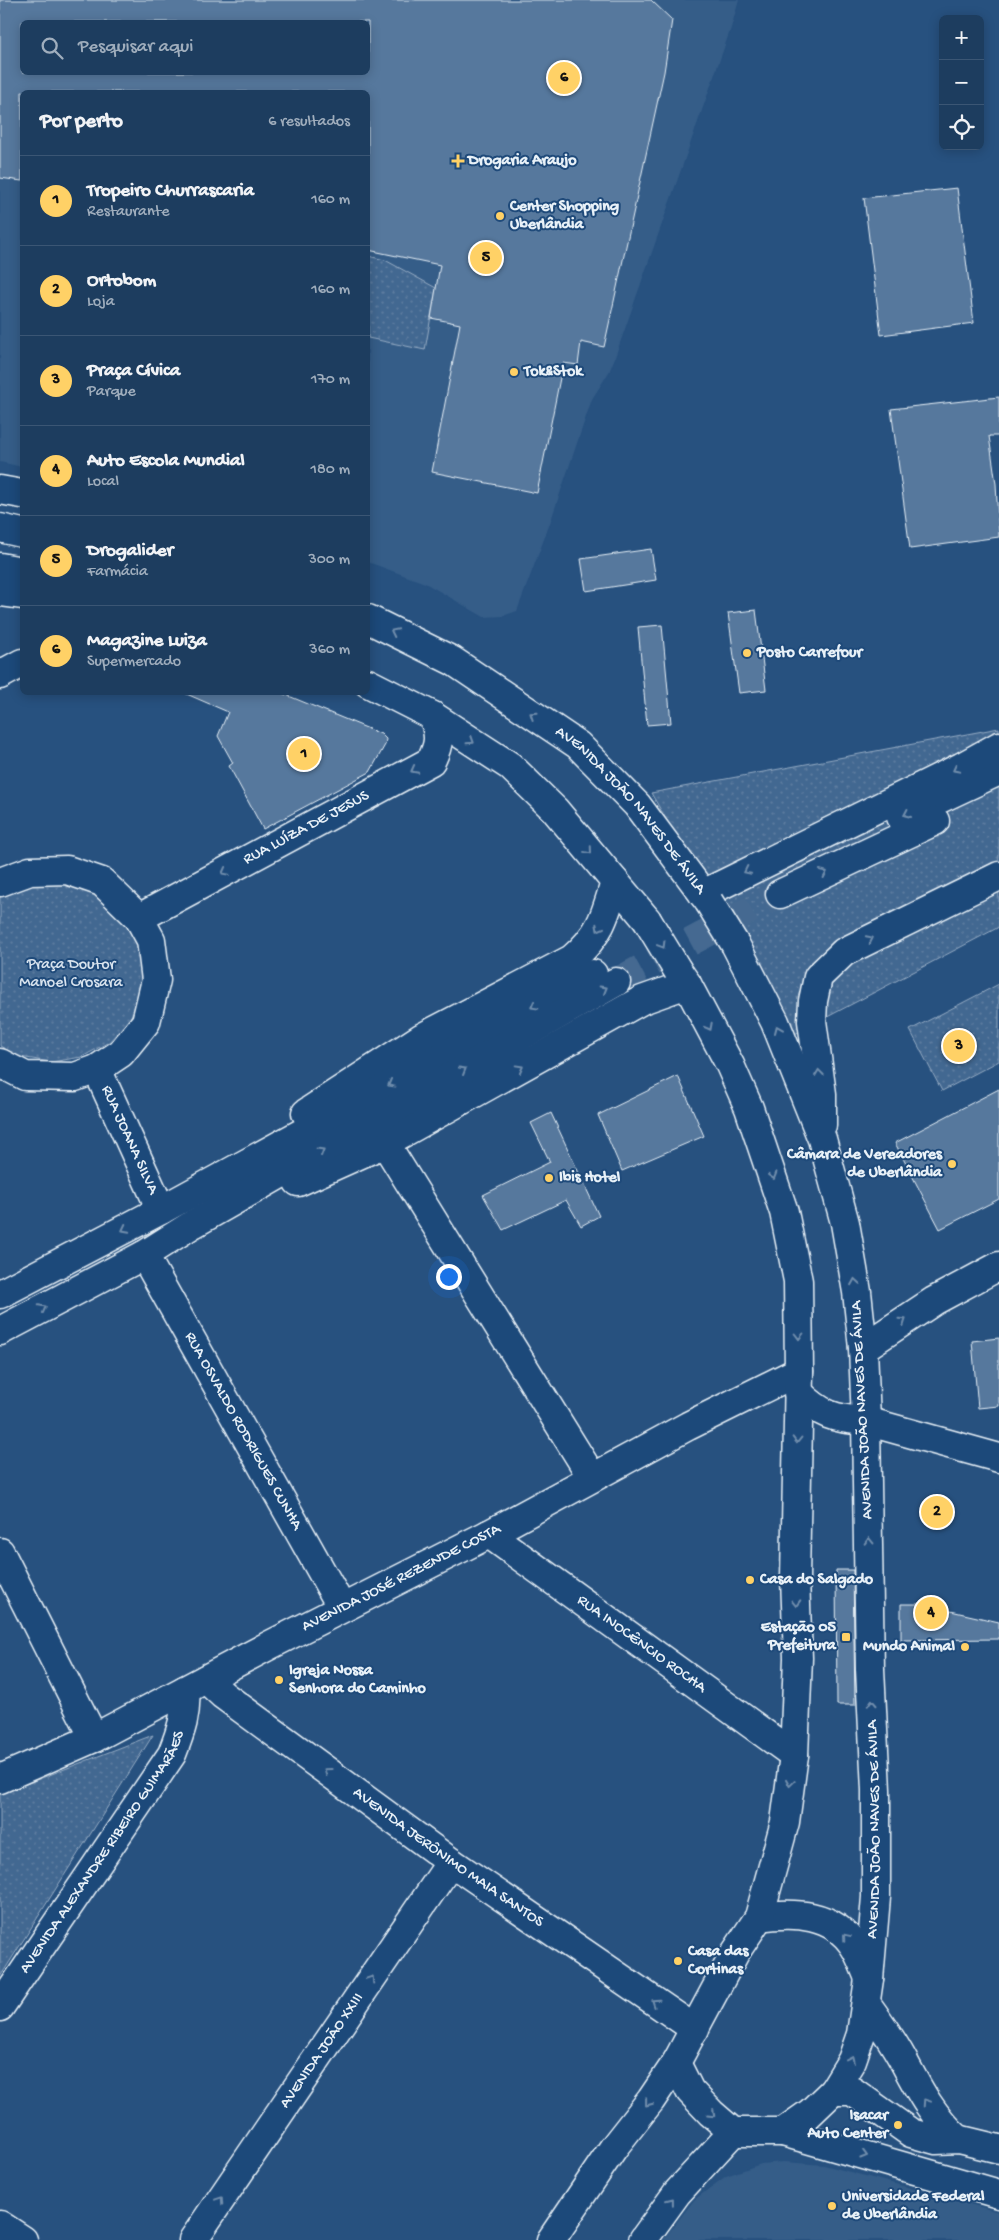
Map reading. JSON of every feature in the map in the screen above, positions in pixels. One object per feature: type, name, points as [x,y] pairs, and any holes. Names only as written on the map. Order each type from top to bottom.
[{"type":"main road","points":[[0,490],[20,494]]},
{"type":"main road","points":[[0,528],[20,533]]},
{"type":"main road","points":[[0,567],[20,572]]},
{"type":"main road","points":[[0,592],[20,596]]},
{"type":"main road","name":"AVENIDA JOÃO NAVES DE ÁVILA","points":[[370,620],[453,661],[578,745],[637,805],[706,898],[735,944],[775,1022],[822,1139],[845,1224],[857,1292],[863,1348],[870,1669],[876,1790],[876,1897],[868,1991],[861,2034],[852,2060],[833,2091],[810,2113],[783,2132]]},
{"type":"main road","points":[[0,676],[20,664]]},
{"type":"main road","points":[[370,684],[433,716],[510,766],[556,810],[647,920],[682,977],[730,1065],[749,1108],[784,1212],[798,1281],[799,1382],[795,1568],[798,1658],[794,1756],[785,1822],[759,1917],[736,1953],[676,2063],[651,2100],[608,2155],[550,2240]]},
{"type":"main road","name":"RUA LUÍZA DE JESUS","points":[[139,918],[431,762],[438,746],[438,729],[433,716]]},
{"type":"main road","points":[[706,898],[999,746]]},
{"type":"main road","points":[[999,771],[776,886],[999,790]]},
{"type":"main road","points":[[0,882],[30,871],[67,870],[102,882],[139,918],[151,940],[156,980],[146,1022],[121,1053],[97,1069],[75,1077],[25,1076],[0,1063]]},
{"type":"main road","points":[[822,1139],[822,1094],[812,1021],[813,1001],[818,977],[844,952],[999,876]]},
{"type":"main road","points":[[188,1194],[333,1094],[421,1038],[572,959],[590,944],[600,927],[615,882]]},
{"type":"main road","points":[[0,1294],[611,974],[144,1255],[0,1331]]},
{"type":"main road","points":[[193,1224],[247,1204],[385,1143],[682,977]]},
{"type":"main road","name":"RUA JOANA SILVA","points":[[97,1069],[161,1210]]},
{"type":"main road","points":[[385,1143],[592,1477]]},
{"type":"main road","name":"RUA OSVALDO RODRIGUES CUNHA","points":[[144,1255],[342,1608]]},
{"type":"main road","points":[[863,1348],[934,1301],[999,1266]]},
{"type":"main road","points":[[799,1382],[814,1408],[828,1416],[866,1421],[999,1458]]},
{"type":"main road","name":"AVENIDA JOSÉ REZENDE COSTA","points":[[0,1779],[94,1738],[342,1608],[489,1534],[688,1426],[799,1382]]},
{"type":"main road","name":"RUA INOCÊNCIO ROCHA","points":[[489,1534],[794,1756]]},
{"type":"main road","points":[[0,1552],[94,1738]]},
{"type":"main road","name":"AVENIDA JERÔNIMO MAIA SANTOS","points":[[195,1684],[223,1695],[451,1862],[695,2029]]},
{"type":"main road","name":"AVENIDA ALEXANDRE RIBEIRO GUIMARÃES","points":[[0,2007],[172,1754],[184,1724],[186,1708],[195,1684]]},
{"type":"main road","name":"AVENIDA JOÃO XXIII","points":[[192,2240],[451,1862]]},
{"type":"main road","points":[[759,1917],[783,1914],[827,1921],[842,1931],[854,1946],[868,1991],[886,2031],[924,2099],[943,2126],[958,2139]]},
{"type":"main road","points":[[676,2063],[690,2090],[711,2113],[733,2132],[783,2132],[999,2194]]},
{"type":"main road","points":[[833,2091],[852,2091],[888,2119],[911,2133],[936,2140],[958,2139],[999,2149]]},
{"type":"main road","points":[[643,2240],[677,2193],[733,2132]]},
{"type":"main road","points":[[0,2225],[23,2240]]},
{"type":"shaded area","name":"Center Shopping Uberlândia","points":[[0,0],[739,0],[731,28],[614,360],[609,372],[592,399],[550,523],[517,611],[503,616],[484,617],[425,583],[370,563],[370,90],[20,90],[20,467],[0,462]]},
{"type":"shaded area","name":"Universidade Federal de Uberlândia","points":[[784,2162],[824,2165],[999,2212],[999,2240],[663,2240],[694,2200],[726,2176],[761,2164]]},
{"type":"green space","points":[[370,256],[385,260],[436,288],[425,350],[370,338]]},
{"type":"green space","points":[[999,728],[999,927],[791,1036],[651,793]]},
{"type":"green space","name":"Praça Doutor Manoel Crosara","points":[[59,879],[90,887],[134,929],[143,959],[141,990],[130,1019],[109,1042],[82,1057],[51,1062],[20,1057],[0,1046],[0,895],[30,881]]},
{"type":"green space","points":[[999,984],[999,1061],[942,1091],[910,1030]]},
{"type":"green space","points":[[153,1735],[0,1977],[0,1794]]},
{"type":"building","name":"Center Shopping Uberlândia","points":[[0,0],[651,0],[672,20],[664,72],[604,347],[581,342],[578,365],[563,363],[537,493],[432,472],[460,324],[431,318],[440,265],[370,250],[370,90],[20,90],[20,181],[0,178]]},
{"type":"building","points":[[957,188],[974,323],[881,335],[864,198]]},
{"type":"building","points":[[999,397],[999,436],[989,436],[996,484],[999,537],[910,549],[891,409]]},
{"type":"building","points":[[651,549],[656,580],[586,591],[581,559]]},
{"type":"building","name":"Posto Carrefour","points":[[756,610],[766,690],[739,693],[728,613]]},
{"type":"building","points":[[662,625],[671,723],[647,725],[638,627]]},
{"type":"building","points":[[189,695],[286,695],[381,734],[386,739],[385,745],[370,772],[263,829],[229,766],[233,763],[218,736],[228,712]]},
{"type":"building","points":[[678,1076],[704,1136],[622,1171],[598,1115]]},
{"type":"building","name":"Câmara de Vereadores de Uberlândia","points":[[999,1089],[999,1199],[940,1229],[895,1143]]},
{"type":"building","name":"Ibis Hotel","points":[[551,1113],[599,1216],[581,1226],[566,1200],[503,1230],[483,1195],[550,1162],[531,1123]]},
{"type":"building","points":[[999,1338],[999,1406],[978,1408],[972,1341]]},
{"type":"building","name":"Estação 05 Prefeitura","points":[[836,1570],[853,1570],[855,1705],[837,1705]]},
{"type":"building","points":[[901,1604],[920,1604],[999,1622],[999,1639],[901,1640]]},
{"type":"tunnel","points":[[616,982],[780,894]]},
{"type":"place","name":"Magazine Luiza","points":[[564,78]]},
{"type":"place","name":"Drogaria Araujo","points":[[458,161]]},
{"type":"place","name":"Center Shopping Uberlândia","points":[[500,216]]},
{"type":"place","name":"Drogalider","points":[[486,258]]},
{"type":"place","name":"Tok&Stok","points":[[514,372]]},
{"type":"place","name":"Posto Carrefour","points":[[747,653]]},
{"type":"place","name":"Tropeiro Churrascaria","points":[[304,754]]},
{"type":"place","name":"Praça Cívica","points":[[959,1046]]},
{"type":"place","name":"Câmara de Vereadores de Uberlândia","points":[[952,1164]]},
{"type":"place","name":"Ibis Hotel","points":[[549,1178]]},
{"type":"place","name":"Ortobom","points":[[937,1512]]},
{"type":"place","name":"Casa do Salgado","points":[[750,1580]]},
{"type":"place","name":"Auto Escola Mundial","points":[[931,1613]]},
{"type":"place","name":"Estação 05 Prefeitura","points":[[846,1637]]},
{"type":"place","name":"Mundo Animal","points":[[965,1647]]},
{"type":"place","name":"Igreja Nossa Senhora do Caminho","points":[[279,1680]]},
{"type":"place","name":"Casa das Cortinas","points":[[678,1961]]},
{"type":"place","name":"Isacar Auto Center","points":[[898,2125]]},
{"type":"place","name":"Universidade Federal de Uberlândia","points":[[832,2206]]}]
